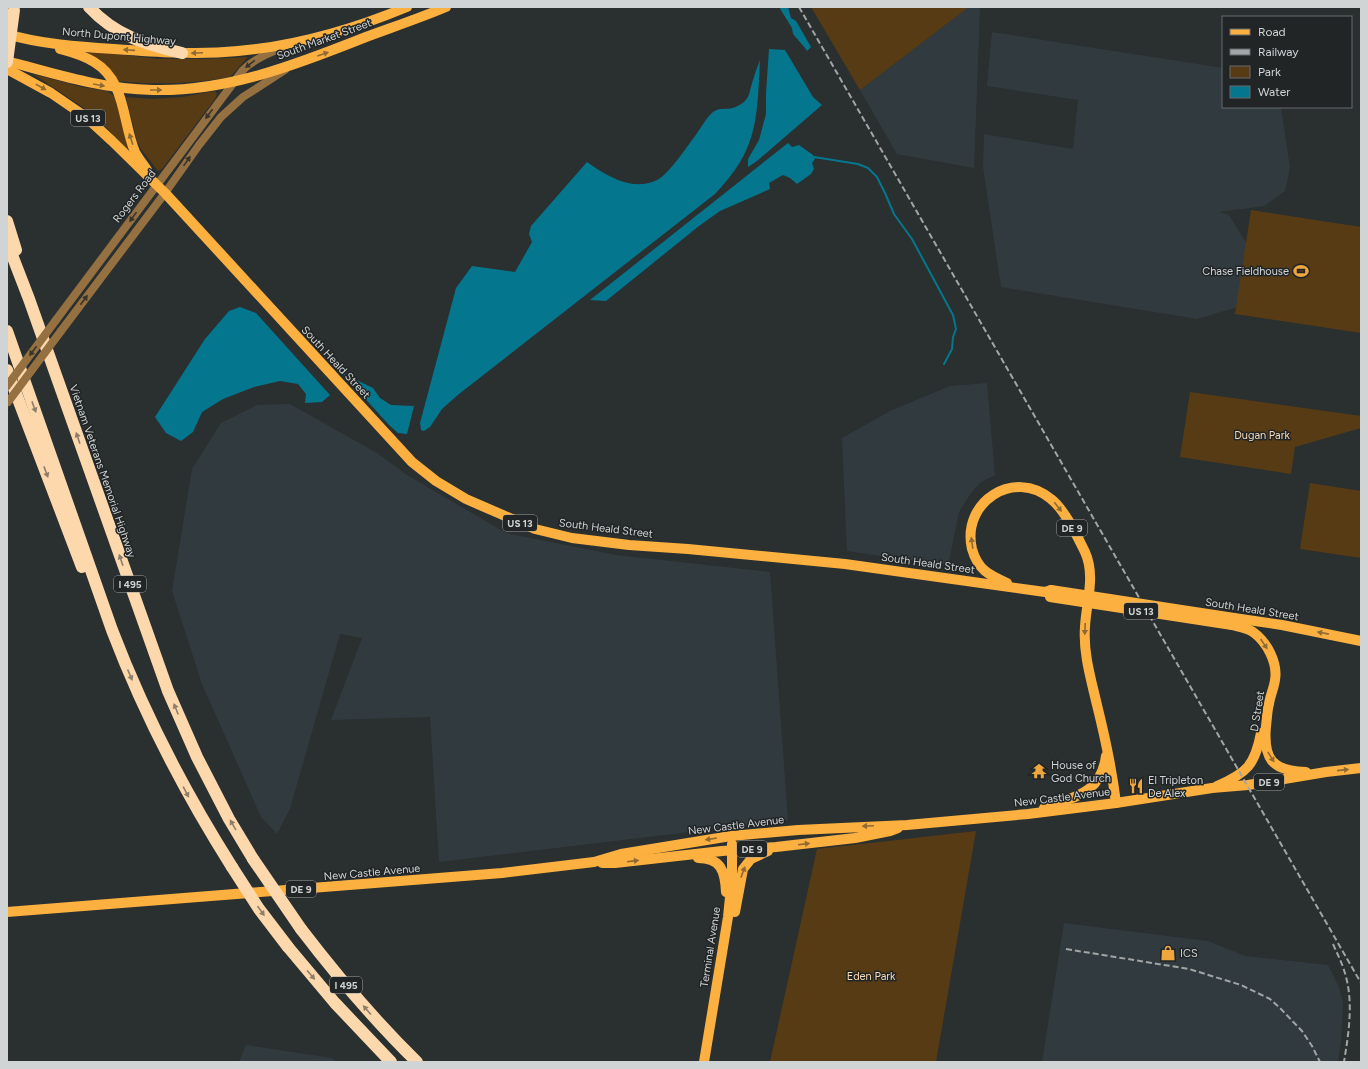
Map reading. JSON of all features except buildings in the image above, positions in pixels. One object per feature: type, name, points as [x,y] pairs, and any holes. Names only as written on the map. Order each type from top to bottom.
[{"type":"highway","points":[[89,7],[104,21],[125,35],[150,45],[182,53]]},
{"type":"highway","points":[[7,62],[14,9]]},
{"type":"highway","points":[[7,221],[29,299]]},
{"type":"highway","name":"Vietnam Veterans Memorial Highway","points":[[7,242],[29,299],[168,692],[204,771],[229,819],[253,859],[301,929],[350,990],[417,1062]]},
{"type":"highway","name":"I 495","points":[[7,331],[121,652],[144,708],[194,806],[259,908],[288,947],[335,1003],[391,1062]]},
{"type":"highway","points":[[7,370],[98,612],[121,652]]},
{"type":"highway","points":[[335,1003],[364,1045],[380,1062]]},
{"type":"highway","points":[[394,1039],[422,1062]]},
{"type":"main road","name":"South Market Street","points":[[182,53],[238,51],[298,42],[382,17],[407,7]]},
{"type":"main road","name":"South Market Street","points":[[232,82],[296,63],[446,7]]},
{"type":"main road","name":"North Dupont Highway","points":[[7,34],[83,47],[182,53]]},
{"type":"main road","name":"South Heald Street","points":[[18,37],[80,55],[95,62],[108,74],[117,88],[129,133],[136,152],[156,185]]},
{"type":"main road","points":[[7,62],[82,82],[117,88],[181,90],[232,82]]},
{"type":"main road","name":"South Heald Street","points":[[7,69],[51,93],[86,117],[165,193],[412,462],[436,481],[466,499],[534,529],[572,538],[629,545],[688,549],[854,565],[1016,588],[1233,622],[1282,626],[1361,641]]},
{"type":"main road","name":"DE 9","points":[[1016,588],[988,574],[977,562],[972,548],[971,535],[972,524],[975,516],[986,499],[1003,490],[1014,487],[1023,487],[1043,493],[1058,505],[1087,558],[1090,579],[1085,628],[1086,657],[1107,744],[1103,770],[1097,782],[1092,787],[1074,797],[1028,814]]},
{"type":"main road","name":"South Heald Street","points":[[1233,622],[1252,632],[1264,643],[1274,663],[1275,680]]},
{"type":"main road","name":"D Street","points":[[1275,680],[1268,706],[1265,740],[1266,748],[1271,760],[1281,768],[1287,770],[1326,772]]},
{"type":"main road","points":[[1212,788],[1241,774],[1254,760],[1268,706]]},
{"type":"main road","points":[[1107,744],[1116,803]]},
{"type":"main road","name":"New Castle Avenue","points":[[594,862],[621,854],[731,836],[803,830],[907,825],[1028,814],[1116,803],[1212,788],[1248,785],[1326,772],[1361,768]]},
{"type":"main road","name":"New Castle Avenue","points":[[7,912],[410,881],[502,873],[594,862],[615,863],[732,850],[776,848],[855,838],[890,831],[907,825]]},
{"type":"main road","name":"Terminal Avenue","points":[[704,1062],[732,877],[731,836]]},
{"type":"main road","points":[[724,936],[734,913],[743,869],[751,859],[776,848]]},
{"type":"main road","points":[[662,858],[706,858],[714,860],[717,863],[723,871],[724,876],[726,891],[726,924]]},
{"type":"street","name":"Rogers Road","points":[[7,386],[232,82],[250,62],[298,42]]},
{"type":"street","name":"Rogers Road","points":[[8,402],[221,117],[248,94],[296,63]]},
{"type":"shaded area","points":[[969,7],[980,7],[974,168],[897,154],[860,90]]},
{"type":"shaded area","points":[[992,32],[1222,68],[1222,108],[1281,108],[1290,168],[1285,191],[1264,206],[1219,212],[1229,215],[1258,262],[1251,303],[1197,319],[1001,287],[983,167],[984,134],[1073,149],[1078,100],[987,86]]},
{"type":"shaded area","points":[[987,383],[995,475],[981,482],[971,493],[959,512],[949,561],[941,565],[847,551],[842,438],[890,411],[950,386]]},
{"type":"shaded area","points":[[290,404],[377,453],[407,475],[506,533],[616,555],[770,572],[788,820],[439,862],[430,717],[331,720],[362,638],[340,634],[290,809],[277,834],[261,817],[202,684],[172,591],[192,469],[221,423],[257,405]]},
{"type":"shaded area","points":[[1064,923],[1208,941],[1245,956],[1328,965],[1339,987],[1343,1002],[1341,1043],[1338,1062],[1042,1062]]},
{"type":"shaded area","points":[[246,1045],[332,1058],[337,1062],[239,1062]]},
{"type":"green space","points":[[811,7],[969,7],[860,90]]},
{"type":"green space","points":[[91,51],[158,59],[248,57],[230,77],[174,83],[146,83],[118,81],[98,59],[89,54]]},
{"type":"green space","points":[[33,74],[82,87],[107,91],[114,96],[130,147],[127,150],[106,127],[87,110]]},
{"type":"green space","points":[[215,91],[217,94],[215,99],[162,169],[158,171],[141,149],[137,141],[126,97],[153,99],[182,97]]},
{"type":"green space","name":"Chase Fieldhouse","points":[[1251,210],[1361,227],[1361,333],[1235,314]]},
{"type":"green space","name":"Dugan Park","points":[[1190,392],[1361,416],[1361,428],[1295,447],[1291,474],[1180,457]]},
{"type":"green space","points":[[1310,483],[1361,491],[1361,558],[1300,549]]},
{"type":"green space","name":"Eden Park","points":[[976,831],[936,1062],[770,1062],[817,849]]},
{"type":"water","points":[[779,7],[788,7],[791,18],[796,21],[811,47],[807,51],[793,34],[792,28]]},
{"type":"water","points":[[769,49],[785,50],[813,97],[822,105],[748,167],[748,159],[759,140],[766,114]]},
{"type":"water","points":[[760,60],[758,99],[751,138],[737,166],[715,194],[459,394],[442,409],[430,427],[424,431],[421,430],[420,423],[456,288],[472,266],[515,272],[532,242],[529,234],[531,226],[587,162],[611,177],[629,183],[648,183],[662,177],[677,160],[713,112],[733,108],[746,99],[750,92]]},
{"type":"water","points":[[788,143],[792,147],[799,145],[813,155],[815,159],[812,163],[814,169],[811,174],[797,184],[790,178],[783,175],[769,183],[770,189],[720,211],[699,226],[606,301],[590,300]]},
{"type":"water","points":[[240,307],[256,313],[330,395],[322,402],[305,403],[306,394],[298,384],[280,381],[254,387],[223,399],[202,412],[193,432],[181,441],[166,433],[155,417],[205,339],[229,311]]},
{"type":"water","points":[[342,373],[373,388],[380,398],[391,405],[414,406],[407,434],[398,433],[389,425]]},
{"type":"waterway","points":[[814,157],[858,164],[868,168],[877,177],[894,214],[912,239],[953,315],[956,329],[953,337],[952,349],[944,364]]},
{"type":"railway","points":[[799,7],[1361,983]]},
{"type":"railway","points":[[1333,944],[1344,970],[1349,993],[1350,1016],[1344,1062]]},
{"type":"railway","points":[[1066,949],[1189,969],[1241,985],[1270,999],[1280,1008],[1302,1031],[1320,1062]]},
{"type":"place","name":"Chase Fieldhouse","points":[[1301,271]]},
{"type":"place","name":"House of God Church","points":[[1039,771]]},
{"type":"place","name":"El Tripleton De Alex","points":[[1136,786]]},
{"type":"place","name":"ICS","points":[[1168,953]]}]
